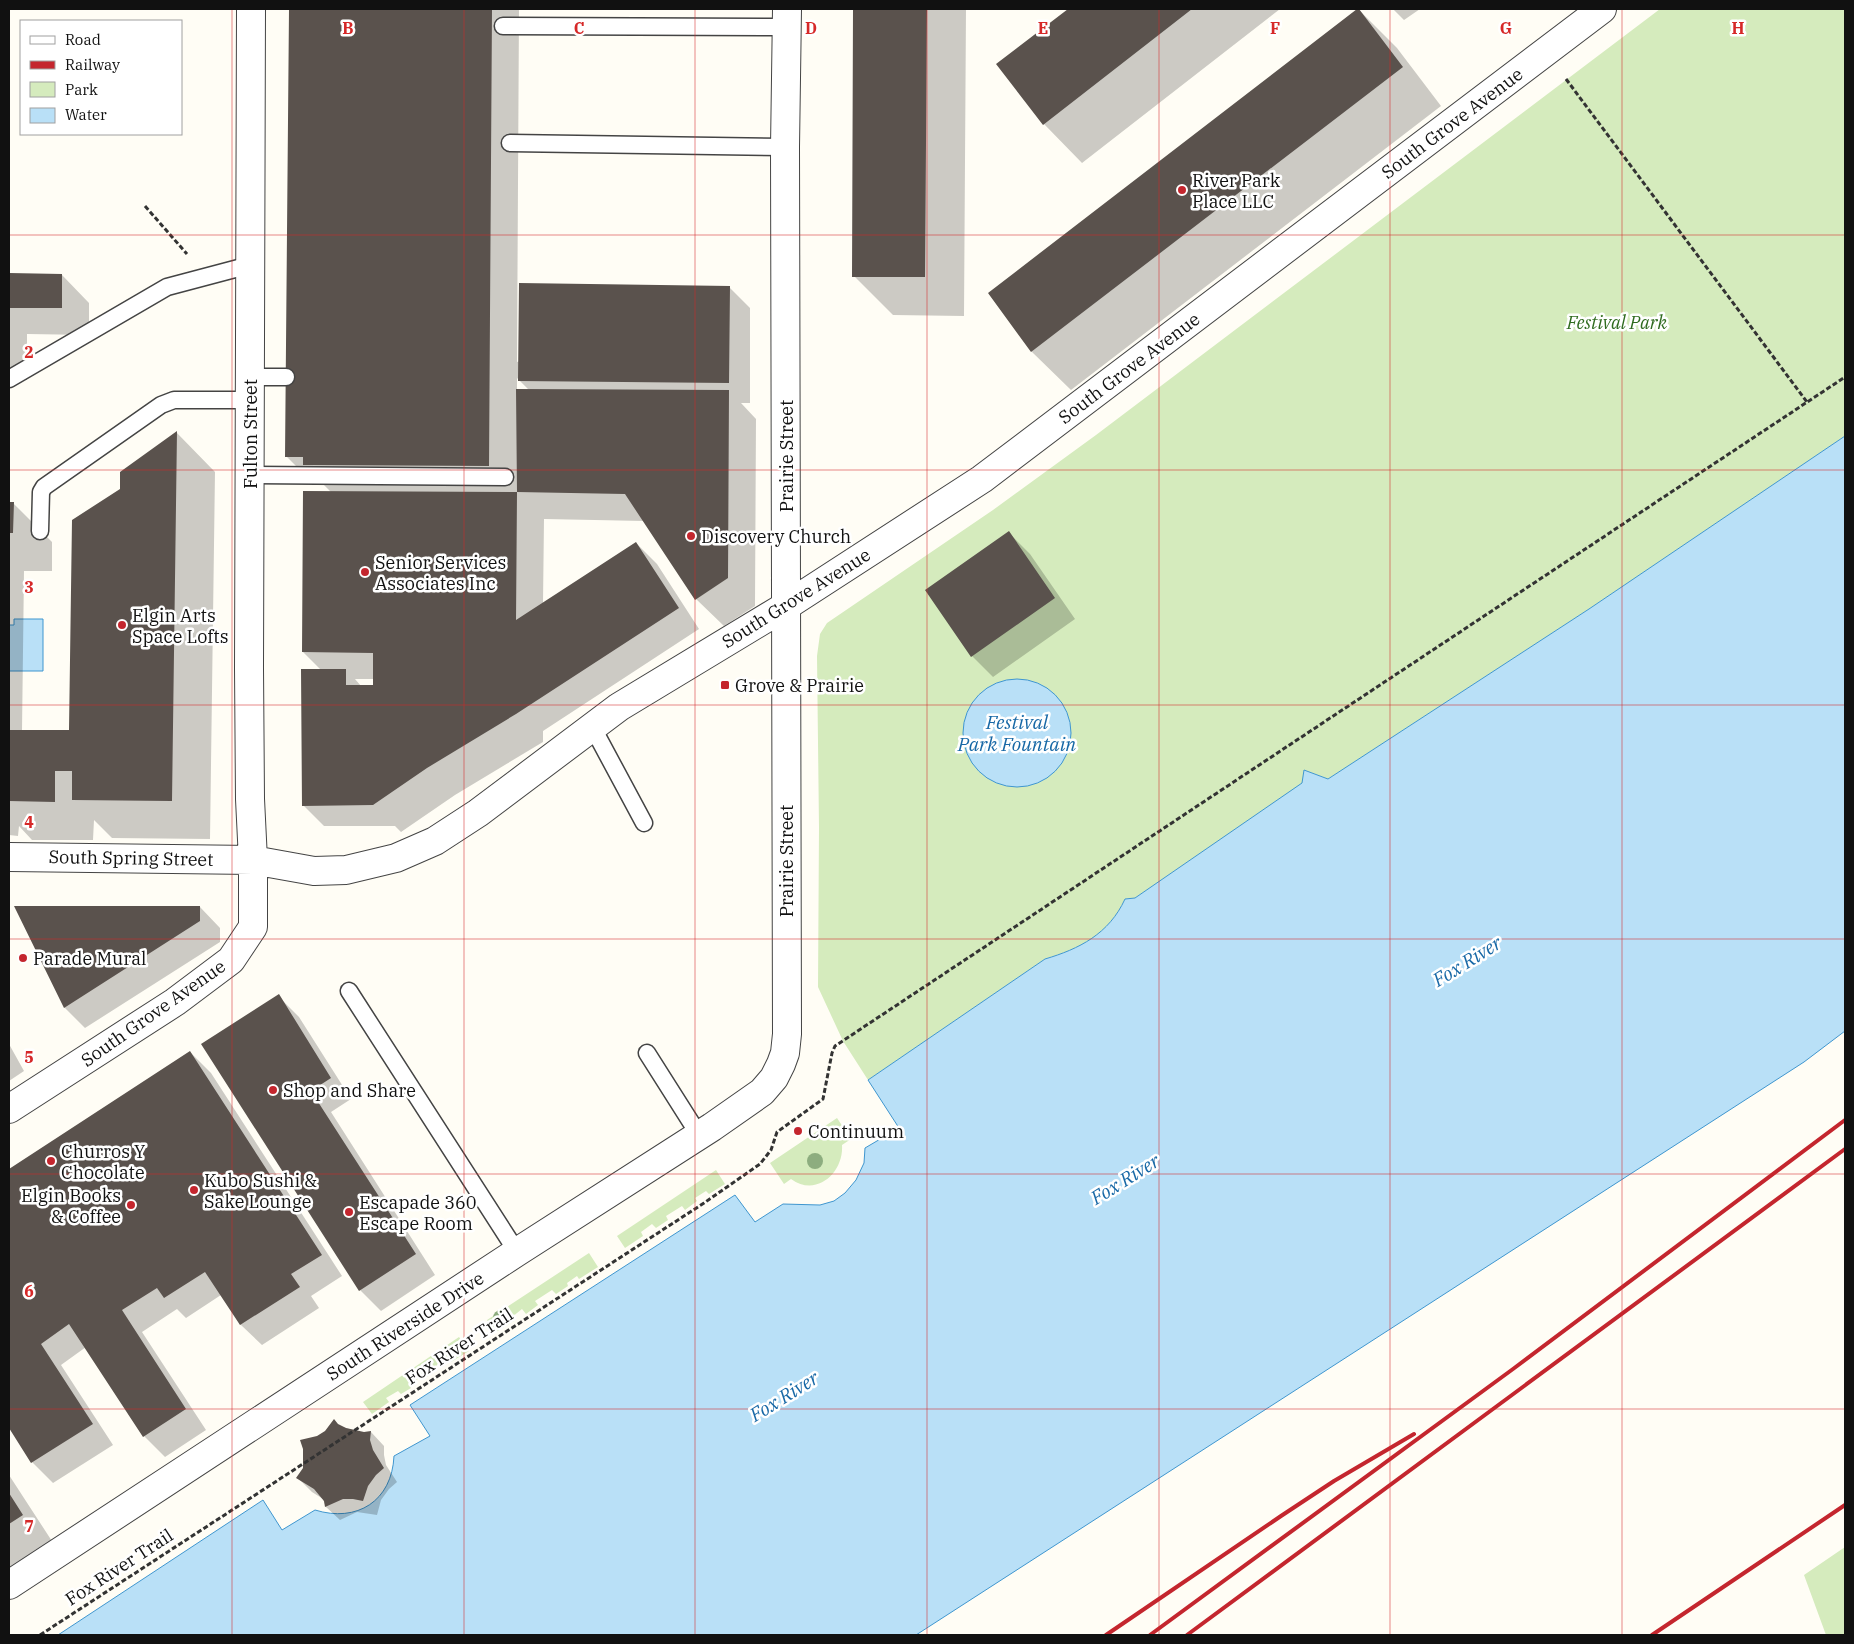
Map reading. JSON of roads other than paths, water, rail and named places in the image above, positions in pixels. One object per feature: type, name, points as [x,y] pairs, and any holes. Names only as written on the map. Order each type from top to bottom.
[{"type":"street","name":"Fulton Street","points":[[251,9],[249,475],[250,790],[253,860]]},
{"type":"street","name":"South Grove Avenue","points":[[9,1110],[175,1002],[230,960],[253,927],[253,860],[314,870],[346,870],[396,858],[435,841],[478,813],[619,707],[786,606],[982,479],[1602,9]]},
{"type":"street","name":"Prairie Street","points":[[785,1053],[787,1034],[786,18]]},
{"type":"street","name":"South Spring Street","points":[[9,857],[253,860]]},
{"type":"street","name":"South Riverside Drive","points":[[9,1585],[517,1252],[700,1135],[762,1092],[774,1078],[782,1064],[785,1053]]},
{"type":"lane","points":[[503,26],[786,18]]},
{"type":"lane","points":[[510,143],[785,147]]},
{"type":"lane","points":[[9,379],[167,287],[250,265]]},
{"type":"lane","points":[[40,531],[41,492],[44,487],[161,405],[174,400],[250,389],[286,377]]},
{"type":"lane","points":[[249,475],[504,477]]},
{"type":"lane","points":[[593,728],[644,822]]},
{"type":"lane","points":[[349,991],[517,1252]]},
{"type":"lane","points":[[647,1052],[700,1135]]},
{"type":"water","name":"Fox River","points":[[1845,436],[1845,1031],[1804,1062],[916,1635],[58,1635],[263,1500],[282,1530],[315,1510],[345,1513],[370,1505],[387,1485],[392,1472],[394,1456],[430,1436],[410,1405],[735,1195],[755,1222],[783,1204],[820,1205],[834,1201],[845,1193],[856,1180],[864,1163],[865,1148],[899,1128],[868,1080],[1045,959],[1081,945],[1102,931],[1111,922],[1125,899],[1135,898],[1302,783],[1304,770],[1328,779],[1589,609]]},
{"type":"water","points":[[14,619],[43,619],[43,671],[9,671],[9,625],[14,625]]},
{"type":"water","name":"Festival Park Fountain","points":[[1017,679],[1038,683],[1055,695],[1067,712],[1071,733],[1067,754],[1055,771],[1038,783],[1017,787],[996,783],[979,771],[967,754],[963,733],[967,712],[979,695],[996,683]]},
{"type":"railway","points":[[1150,1635],[1513,1369],[1845,1120]]},
{"type":"railway","points":[[1187,1635],[1845,1149]]},
{"type":"railway","points":[[1106,1635],[1334,1481],[1414,1434]]},
{"type":"railway","points":[[1652,1635],[1845,1505]]},
{"type":"place","name":"River Park Place LLC","points":[[1182,190]]},
{"type":"place","name":"Discovery Church","points":[[691,536]]},
{"type":"place","name":"Senior Services Associates Inc","points":[[365,572]]},
{"type":"place","name":"Elgin Arts Space Lofts","points":[[122,625]]},
{"type":"place","name":"Grove & Prairie","points":[[725,685]]},
{"type":"place","name":"Parade Mural","points":[[23,958]]},
{"type":"place","name":"Shop and Share","points":[[273,1090]]},
{"type":"place","name":"Continuum","points":[[798,1131]]},
{"type":"place","name":"Churros Y Chocolate","points":[[51,1161]]},
{"type":"place","name":"Kubo Sushi & Sake Lounge","points":[[194,1190]]},
{"type":"place","name":"Elgin Books & Coffee","points":[[131,1205]]},
{"type":"place","name":"Escapade 360 Escape Room","points":[[349,1212]]},
{"type":"park label","name":"Festival Park","points":[[1617,322]]}]
